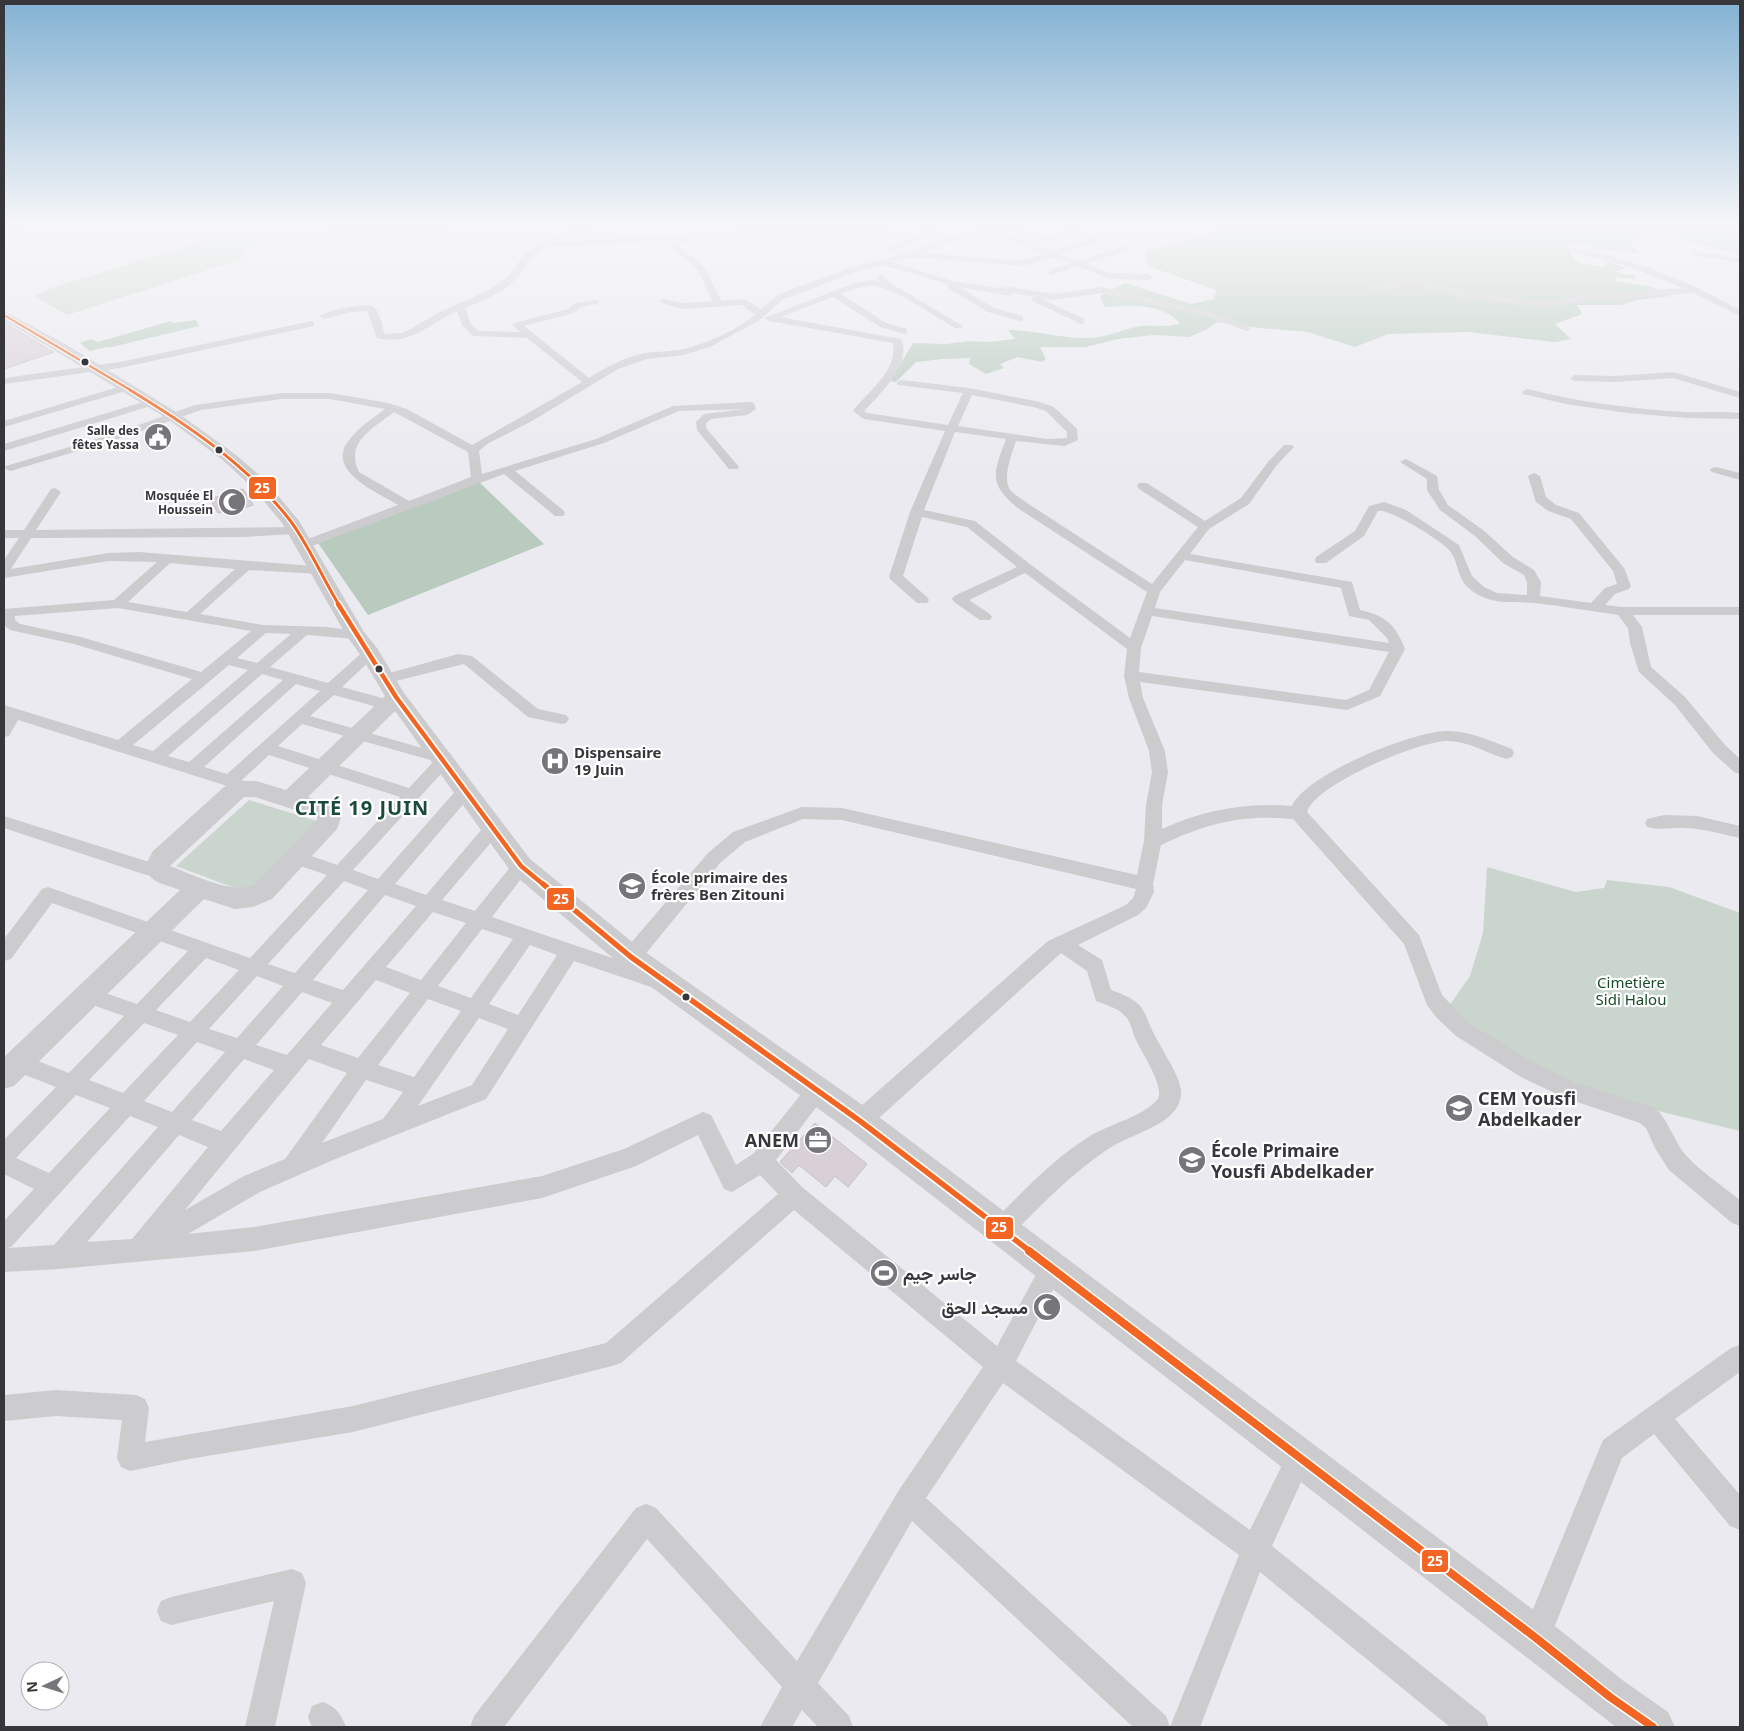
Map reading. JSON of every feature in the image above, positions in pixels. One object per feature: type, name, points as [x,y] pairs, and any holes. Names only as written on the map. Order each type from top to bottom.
[{"type":"main road","points":[[4,315],[173,416],[230,458],[260,485],[300,538],[356,635],[370,653],[389,694],[443,759],[521,866],[631,956],[860,1121],[1536,1638],[1610,1697],[1653,1727]]},
{"type":"main road","points":[[291,799],[357,735],[389,694]]},
{"type":"main road","points":[[236,785],[291,799],[325,811],[328,817],[323,828],[297,858],[263,892],[253,897],[235,900],[161,873],[157,868],[162,858],[232,793],[236,785]]},
{"type":"main road","points":[[11,1069],[200,887]]},
{"type":"street","points":[[4,380],[50,377],[236,342],[307,324],[325,323],[329,320],[329,316],[351,309],[370,308],[380,336],[392,338],[420,330],[441,315],[458,308]]},
{"type":"street","points":[[460,308],[466,325],[476,334],[530,335]]},
{"type":"street","points":[[575,308],[571,311],[517,325],[589,382]]},
{"type":"street","points":[[751,308],[766,315],[898,341],[900,344],[898,355],[890,374],[858,411],[860,414],[875,418],[1012,438],[1065,443],[1072,440],[1073,431],[1050,409],[1036,404],[902,383]]},
{"type":"street","points":[[766,315],[772,308]]},
{"type":"street","points":[[473,450],[483,442],[528,419],[614,367],[646,356],[694,350],[766,315],[789,308]]},
{"type":"street","points":[[856,308],[883,325],[904,331]]},
{"type":"street","points":[[927,308],[958,326]]},
{"type":"street","points":[[987,308],[1020,318]]},
{"type":"street","points":[[1054,308],[1081,321]]},
{"type":"street","points":[[1180,308],[1211,315],[1247,328]]},
{"type":"street","points":[[1575,378],[1615,379],[1674,376],[1740,395]]},
{"type":"street","points":[[4,424],[125,388]]},
{"type":"street","points":[[922,600],[896,577],[916,512],[950,428],[969,392]]},
{"type":"street","points":[[1527,392],[1566,401],[1648,412],[1740,416]]},
{"type":"street","points":[[6,471],[213,404],[291,396],[354,398],[392,408],[403,412],[473,450]]},
{"type":"street","points":[[4,448],[150,403]]},
{"type":"street","points":[[4,534],[242,533],[300,538],[407,505],[478,479],[600,441],[677,408],[750,405],[751,409],[747,412],[708,416],[701,422],[701,428],[733,467]]},
{"type":"street","points":[[392,408],[355,439],[350,445],[349,451],[352,469],[355,474],[407,505]]},
{"type":"street","points":[[1012,438],[1003,464],[1003,486],[1007,493],[1023,506],[1154,591]]},
{"type":"street","points":[[860,1121],[1061,943],[1132,910],[1140,903],[1145,892],[1144,884],[1153,841],[1154,805],[1160,772],[1157,751],[1136,698],[1131,676],[1134,648],[1154,591],[1205,526],[1245,501],[1272,464],[1288,446]]},
{"type":"street","points":[[473,450],[478,479]]},
{"type":"street","points":[[1406,462],[1433,478],[1433,490],[1444,507],[1479,533],[1508,560],[1529,573],[1534,582],[1533,599]]},
{"type":"street","points":[[506,470],[559,513]]},
{"type":"street","points":[[1716,470],[1740,477]]},
{"type":"street","points":[[1534,476],[1540,499],[1552,508],[1575,516],[1619,571],[1624,586],[1610,591],[1594,608]]},
{"type":"street","points":[[1143,486],[1205,526]]},
{"type":"street","points":[[4,570],[55,492]]},
{"type":"street","points":[[1321,560],[1360,533],[1373,509],[1384,506],[1402,513],[1454,548],[1460,555],[1465,575],[1471,584],[1482,593],[1504,599],[1533,599],[1622,610],[1740,611]]},
{"type":"street","points":[[916,512],[971,524],[1026,568],[1134,648]]},
{"type":"street","points":[[4,574],[108,557],[139,556],[246,566],[319,570]]},
{"type":"street","points":[[1131,676],[1347,705],[1375,693],[1398,649],[1393,636],[1374,617],[1354,613],[1347,585],[1182,556]]},
{"type":"street","points":[[118,604],[168,558]]},
{"type":"street","points":[[190,617],[246,566]]},
{"type":"street","points":[[985,617],[959,599],[1026,568]]},
{"type":"street","points":[[204,678],[76,640],[15,627],[8,621],[5,613],[118,604],[263,630],[327,631],[356,635]]},
{"type":"street","points":[[1622,610],[1635,627],[1644,669],[1680,701],[1719,749],[1740,768]]},
{"type":"street","points":[[1147,611],[1398,649]]},
{"type":"street","points":[[120,747],[263,630]]},
{"type":"street","points":[[155,758],[303,631]]},
{"type":"street","points":[[4,732],[9,712],[236,785],[266,748],[370,653]]},
{"type":"street","points":[[226,659],[331,689],[389,694],[458,659],[467,659],[533,713],[561,719]]},
{"type":"street","points":[[191,769],[294,678]]},
{"type":"street","points":[[4,1238],[443,759],[298,718]]},
{"type":"street","points":[[1298,813],[1302,801],[1330,779],[1418,740],[1446,736],[1470,740],[1506,753]]},
{"type":"street","points":[[266,748],[412,795]]},
{"type":"street","points":[[58,1257],[466,790]]},
{"type":"street","points":[[1153,841],[1193,823],[1241,813],[1279,810],[1298,813],[1412,940],[1434,998],[1443,1011],[1463,1030],[1528,1070],[1572,1091],[1647,1115],[1654,1121],[1663,1141],[1677,1162],[1740,1215]]},
{"type":"street","points":[[631,956],[714,858],[739,837],[802,813],[842,814],[1144,884]]},
{"type":"street","points":[[1653,823],[1670,820],[1700,822],[1740,832]]},
{"type":"street","points":[[4,822],[149,869],[157,868]]},
{"type":"street","points":[[138,1250],[225,1143],[493,828]]},
{"type":"street","points":[[297,858],[672,986]]},
{"type":"street","points":[[292,1166],[362,1068],[521,866]]},
{"type":"street","points":[[4,953],[48,894],[347,1000]]},
{"type":"street","points":[[391,1126],[526,936]]},
{"type":"street","points":[[1001,1230],[1041,1188],[1098,1143],[1155,1115],[1166,1106],[1171,1094],[1166,1076],[1144,1036],[1135,1012],[1124,1004],[1103,995],[1095,966],[1061,943]]},
{"type":"street","points":[[4,1155],[202,949]]},
{"type":"street","points":[[138,1250],[252,1184],[292,1166],[479,1092],[570,951]]},
{"type":"street","points":[[372,970],[521,1025]]},
{"type":"street","points":[[88,995],[290,1066]]},
{"type":"street","points":[[305,1049],[418,1088]]},
{"type":"street","points":[[11,1069],[72,1084],[225,1143]]},
{"type":"street","points":[[4,1260],[58,1257],[254,1239],[542,1186],[628,1158],[703,1122],[732,1180],[762,1161],[817,1090]]},
{"type":"street","points":[[762,1161],[794,1195],[1000,1364],[1256,1550],[1474,1727]]},
{"type":"street","points":[[4,1163],[52,1186]]},
{"type":"street","points":[[4,1408],[56,1402],[136,1408],[130,1458],[353,1419],[612,1354],[794,1195]]},
{"type":"street","points":[[775,1727],[909,1500],[1000,1364],[1052,1268]]},
{"type":"street","points":[[1536,1638],[1612,1449],[1740,1358]]},
{"type":"street","points":[[1657,1418],[1740,1516]]},
{"type":"street","points":[[1185,1727],[1256,1550],[1299,1458]]},
{"type":"street","points":[[909,1500],[1155,1727]]},
{"type":"street","points":[[485,1727],[646,1518],[838,1727]]},
{"type":"street","points":[[171,1610],[292,1583],[260,1727]]},
{"type":"green space","points":[[54,308],[90,308],[67,315]]},
{"type":"green space","points":[[1152,308],[1579,308],[1582,314],[1555,324],[1571,339],[1555,342],[1468,332],[1388,334],[1355,347],[1308,332],[1217,322],[1206,330],[1189,337],[1154,335],[1118,339],[1086,347],[1040,347],[1046,359],[1042,362],[1018,357],[1000,364],[1004,368],[986,374],[969,364],[970,358],[916,362],[896,382],[890,381],[913,343],[947,344],[1015,339],[1008,330],[1079,338],[1096,338],[1136,327],[1170,326],[1180,323],[1172,316]]},
{"type":"green space","points":[[196,320],[199,326],[112,347],[90,351],[80,343],[91,339],[98,342],[171,321],[173,323]]},
{"type":"green space","points":[[479,482],[544,544],[368,615],[318,543]]},
{"type":"green space","points":[[249,800],[320,822],[248,893],[176,866]]},
{"type":"green space","name":"Cimetière Sidi Halou","points":[[1487,867],[1576,892],[1604,888],[1607,880],[1669,887],[1740,913],[1740,1131],[1646,1108],[1581,1087],[1534,1068],[1447,1009],[1470,976],[1483,933]]},
{"type":"building","points":[[4,322],[48,349],[54,352],[4,369]]},
{"type":"building","name":"Mosquée El Houssein","points":[[243,489],[253,505],[236,511],[234,508],[218,513],[210,499]]},
{"type":"building","name":"ANEM","points":[[815,1123],[867,1164],[848,1187],[835,1176],[826,1187],[799,1165],[792,1173],[780,1162]]},
{"type":"transit line","name":"25","points":[[4,315],[173,416],[230,458],[260,485],[290,521],[356,635],[370,653],[396,697],[521,866],[631,957],[860,1121],[1536,1638],[1610,1697],[1653,1727]]},
{"type":"place","name":"Salle des fêtes Yassa","points":[[158,437]]},
{"type":"place","name":"Mosquée El Houssein","points":[[232,502]]},
{"type":"place","name":"Dispensaire 19 Juin","points":[[555,761]]},
{"type":"place","name":"École primaire des frères Ben Zitouni","points":[[632,886]]},
{"type":"place","name":"CEM Yousfi Abdelkader","points":[[1459,1108]]},
{"type":"place","name":"ANEM","points":[[818,1140]]},
{"type":"place","name":"École Primaire Yousfi Abdelkader","points":[[1192,1160]]},
{"type":"place","name":"جاسر جيم","points":[[884,1273]]},
{"type":"place","name":"مسجد الحق","points":[[1047,1307]]},
{"type":"district","name":"CITÉ 19 JUIN","points":[[362,807]]}]
